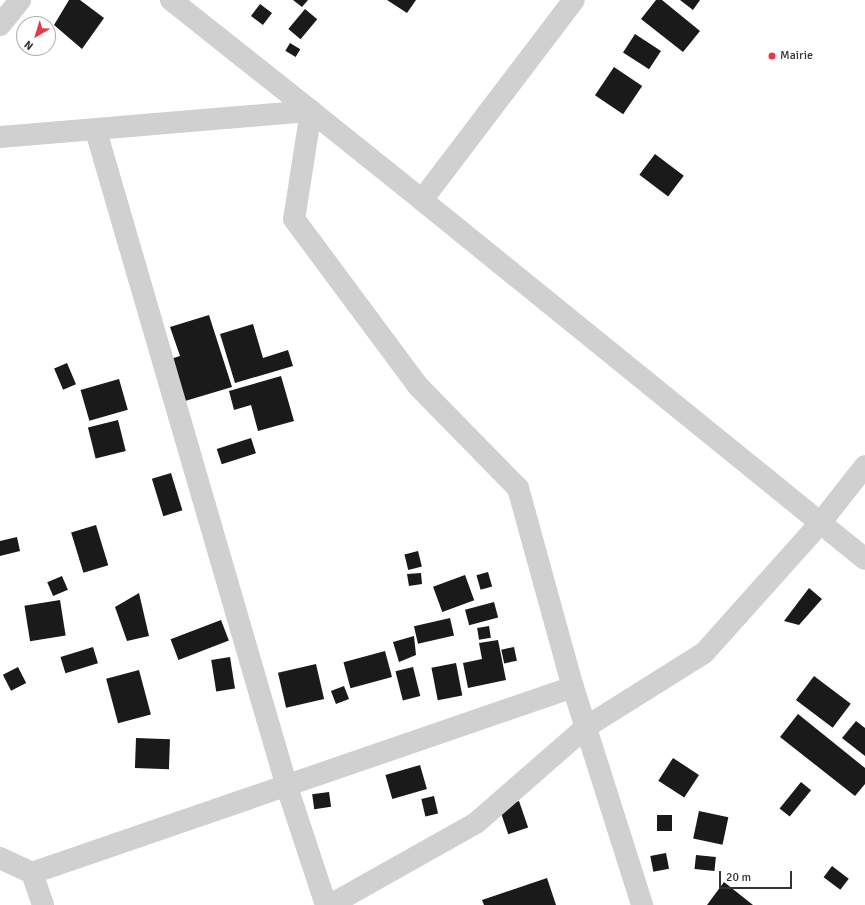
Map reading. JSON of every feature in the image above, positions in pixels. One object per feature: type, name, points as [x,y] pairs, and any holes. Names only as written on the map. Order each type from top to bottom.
[{"type":"street","points":[[0,25],[20,0]]},
{"type":"street","points":[[171,0],[422,200],[865,559]]},
{"type":"street","points":[[422,200],[574,0]]},
{"type":"street","points":[[0,137],[96,131],[311,111]]},
{"type":"street","points":[[311,111],[294,220],[418,386],[518,488],[573,687],[642,905]]},
{"type":"street","points":[[96,131],[287,787],[326,905]]},
{"type":"street","points":[[330,905],[476,823],[586,728],[704,653],[821,522],[865,466]]},
{"type":"street","points":[[0,858],[32,873],[287,787],[573,687]]},
{"type":"street","points":[[32,873],[43,905]]},
{"type":"building","points":[[69,0],[80,0],[104,18],[82,49],[56,27],[56,22]]},
{"type":"building","points":[[293,0],[308,0],[302,7]]},
{"type":"building","points":[[387,0],[416,0],[407,13]]},
{"type":"building","points":[[656,0],[662,0],[700,31],[683,52],[641,19]]},
{"type":"building","points":[[680,0],[700,0],[693,10]]},
{"type":"building","points":[[260,4],[272,13],[263,25],[251,16]]},
{"type":"building","points":[[305,9],[317,19],[301,39],[288,29]]},
{"type":"building","points":[[635,34],[661,51],[649,69],[623,52]]},
{"type":"building","points":[[290,43],[300,49],[296,57],[285,51]]},
{"type":"building","points":[[614,67],[642,86],[623,114],[595,95]]},
{"type":"building","points":[[655,154],[684,176],[668,196],[639,175]]},
{"type":"building","points":[[209,315],[232,387],[175,404],[161,362],[180,356],[170,327]]},
{"type":"building","points":[[253,324],[263,358],[288,350],[293,366],[235,383],[220,334]]},
{"type":"building","points":[[67,363],[76,384],[63,390],[54,368]]},
{"type":"building","points":[[281,376],[294,421],[258,431],[251,405],[234,410],[229,391]]},
{"type":"building","points":[[119,379],[128,410],[89,421],[81,390]]},
{"type":"building","points":[[118,420],[126,451],[96,459],[88,427]]},
{"type":"building","points":[[251,438],[256,453],[222,464],[217,449]]},
{"type":"building","points":[[171,473],[182,510],[163,516],[152,479]]},
{"type":"building","points":[[96,525],[108,565],[83,573],[71,533]]},
{"type":"building","points":[[17,537],[20,551],[0,556],[0,541]]},
{"type":"building","points":[[418,551],[422,567],[408,570],[404,554]]},
{"type":"building","points":[[488,572],[492,586],[481,590],[476,575]]},
{"type":"building","points":[[421,573],[422,584],[409,586],[407,574]]},
{"type":"building","points":[[465,575],[474,600],[442,612],[433,587]]},
{"type":"building","points":[[62,576],[68,590],[53,596],[47,582]]},
{"type":"building","points":[[809,588],[822,599],[799,625],[784,621]]},
{"type":"building","points":[[139,593],[149,636],[127,641],[115,607]]},
{"type":"building","points":[[60,600],[66,636],[30,641],[24,606]]},
{"type":"building","points":[[494,602],[498,617],[469,625],[465,610]]},
{"type":"building","points":[[450,618],[454,636],[418,644],[414,626]]},
{"type":"building","points":[[221,620],[229,641],[178,660],[171,639]]},
{"type":"building","points":[[489,626],[491,638],[479,640],[477,628]]},
{"type":"building","points":[[414,636],[416,655],[399,662],[393,642]]},
{"type":"building","points":[[498,640],[506,680],[468,688],[463,663],[482,659],[479,643]]},
{"type":"building","points":[[93,647],[98,663],[65,673],[60,657]]},
{"type":"building","points":[[514,647],[517,661],[504,663],[501,650]]},
{"type":"building","points":[[385,651],[392,677],[350,688],[343,662]]},
{"type":"building","points":[[230,657],[235,689],[216,692],[211,660]]},
{"type":"building","points":[[456,663],[462,695],[438,700],[431,668]]},
{"type":"building","points":[[316,664],[324,699],[286,708],[278,673]]},
{"type":"building","points":[[18,667],[26,683],[11,691],[3,675]]},
{"type":"building","points":[[413,667],[420,696],[403,700],[396,671]]},
{"type":"building","points":[[139,670],[151,714],[118,723],[106,679]]},
{"type":"building","points":[[814,676],[851,704],[833,728],[796,700]]},
{"type":"building","points":[[344,686],[349,699],[336,704],[331,691]]},
{"type":"building","points":[[798,714],[865,768],[865,784],[855,796],[780,737]]},
{"type":"building","points":[[856,721],[865,728],[865,756],[842,738]]},
{"type":"building","points":[[136,738],[170,739],[169,769],[135,768]]},
{"type":"building","points":[[673,758],[699,775],[684,798],[658,781]]},
{"type":"building","points":[[420,765],[427,789],[392,799],[385,775]]},
{"type":"building","points":[[801,782],[811,790],[790,817],[780,808]]},
{"type":"building","points":[[329,792],[331,807],[314,809],[312,794]]},
{"type":"building","points":[[434,796],[438,814],[425,816],[421,799]]},
{"type":"building","points":[[519,801],[528,827],[508,834],[499,808]]},
{"type":"building","points":[[699,811],[728,817],[723,845],[693,838]]},
{"type":"building","points":[[657,815],[672,815],[672,831],[657,831]]},
{"type":"building","points":[[666,853],[669,869],[653,872],[650,856]]},
{"type":"building","points":[[696,855],[716,857],[714,871],[695,869]]},
{"type":"building","points":[[832,866],[849,879],[840,890],[824,877]]},
{"type":"building","points":[[547,878],[556,905],[484,905],[482,900]]},
{"type":"building","points":[[724,882],[753,905],[707,905]]},
{"type":"place","name":"Mairie","points":[[772,56]]}]
